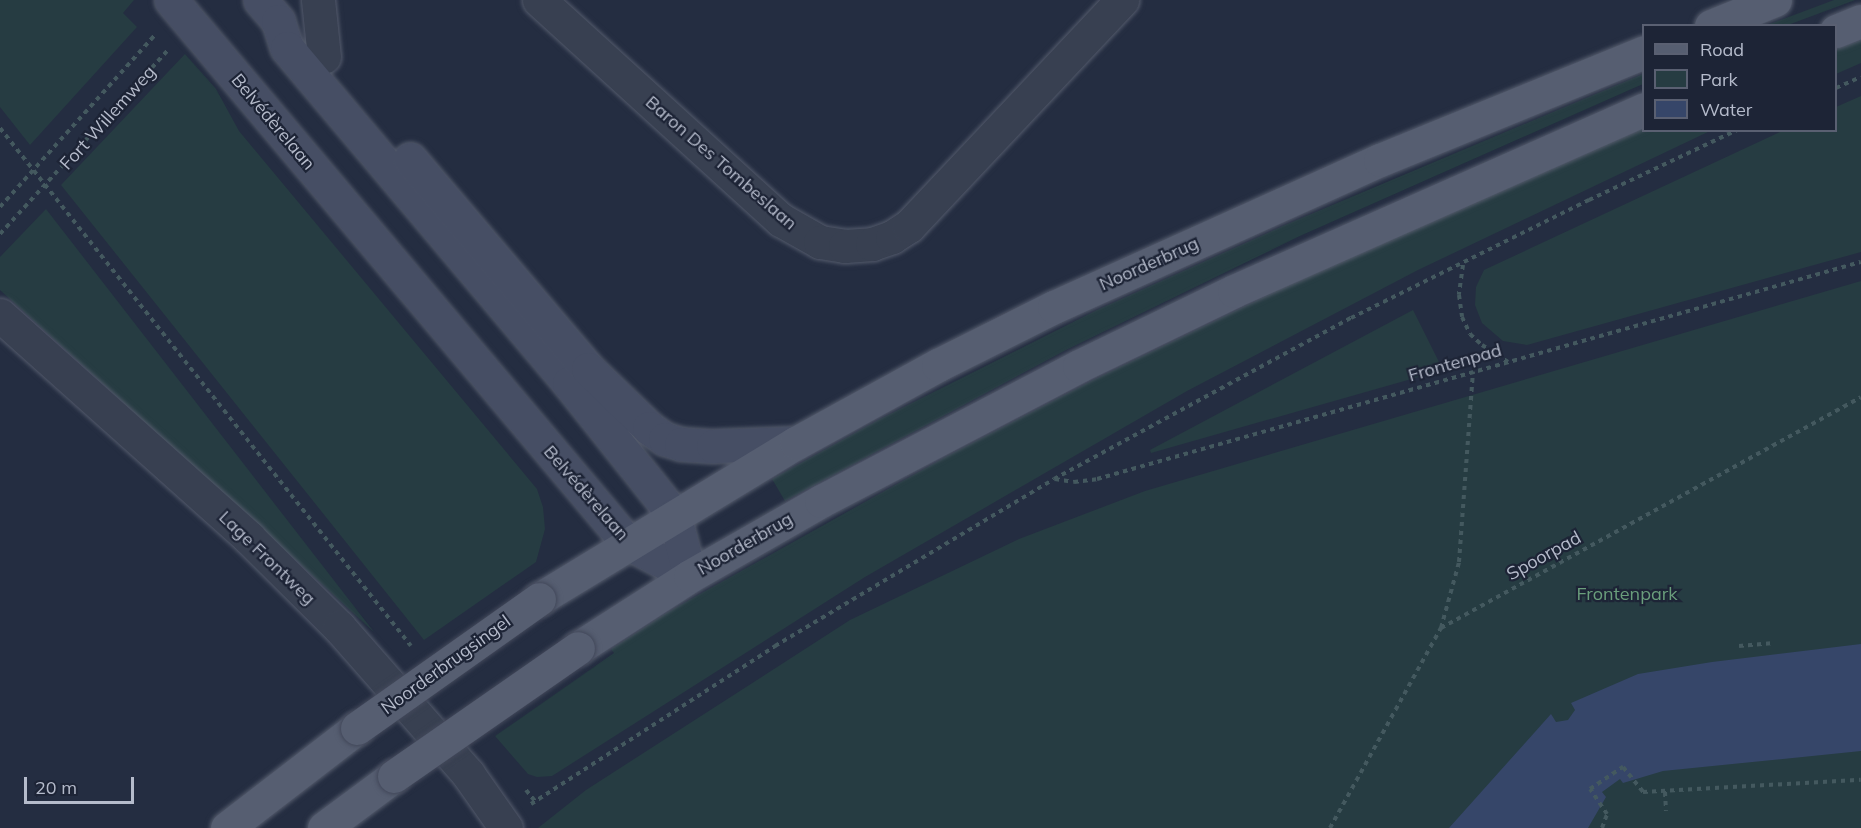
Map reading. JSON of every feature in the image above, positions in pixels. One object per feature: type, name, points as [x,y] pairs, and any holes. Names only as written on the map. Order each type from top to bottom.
[{"type":"main road","points":[[1716,24],[1775,0]]},
{"type":"main road","name":"Belvédèrelaan","points":[[181,11],[628,543],[690,576]]},
{"type":"main road","points":[[269,11],[304,36],[324,57],[588,369],[649,429],[665,439],[681,444],[713,446],[796,443]]},
{"type":"main road","points":[[269,11],[287,48],[569,383],[674,514],[690,576],[578,648],[394,776],[324,828]]},
{"type":"main road","points":[[1837,31],[1861,21]]},
{"type":"main road","name":"Noorderbrug","points":[[674,514],[796,443],[938,365],[1054,307],[1380,160],[1642,53]]},
{"type":"main road","name":"Noorderbrug","points":[[690,576],[820,501],[1079,366],[1255,282],[1642,110]]},
{"type":"main road","name":"Noorderbrugsingel","points":[[227,828],[357,728],[538,599],[674,514]]},
{"type":"street","points":[[318,0],[324,57]]},
{"type":"street","name":"Baron Des Tombeslaan","points":[[539,0],[781,220],[820,242],[845,246],[872,244],[892,237],[909,226],[1122,0]]},
{"type":"street","name":"Lage Frontweg","points":[[0,315],[249,538],[339,627],[468,774],[506,828]]},
{"type":"path","name":"Fort Willemweg","points":[[0,207],[181,11]]},
{"type":"path","name":"Fort Willemweg","points":[[0,234],[47,186],[181,11]]},
{"type":"path","points":[[1837,88],[1861,77]]},
{"type":"path","points":[[0,128],[417,652]]},
{"type":"path","points":[[520,783],[535,801],[775,646],[1054,478],[1288,351],[1589,200],[1733,132]]},
{"type":"path","name":"Frontenpad","points":[[1054,478],[1074,482],[1097,478],[1861,262]]},
{"type":"path","points":[[1463,264],[1459,295],[1462,317],[1470,334],[1508,362]]},
{"type":"path","points":[[1330,828],[1441,628],[1459,562],[1473,372]]},
{"type":"path","name":"Spoorpad","points":[[1441,628],[1861,397]]},
{"type":"path","points":[[1739,646],[1774,643]]},
{"type":"path","points":[[1602,828],[1607,814],[1590,789],[1623,767],[1643,792],[1861,780]]},
{"type":"path","points":[[1665,792],[1666,811]]},
{"type":"green space","points":[[0,0],[134,0],[123,13],[137,27],[30,145],[0,107]]},
{"type":"green space","points":[[1834,0],[1855,0],[1791,24],[1770,24]]},
{"type":"green space","points":[[1861,40],[1861,63],[1837,74],[1837,49]]},
{"type":"green space","points":[[185,54],[216,89],[239,131],[537,489],[543,507],[545,529],[536,562],[424,640],[61,185]]},
{"type":"green space","points":[[1642,74],[1642,84],[1300,236],[1066,350],[785,501],[772,479],[878,420],[1097,310],[1285,225]]},
{"type":"green space","points":[[1861,96],[1861,252],[1527,345],[1503,341],[1482,323],[1475,305],[1476,287],[1484,270],[1780,132],[1837,132],[1837,107]]},
{"type":"green space","points":[[1642,127],[1642,132],[1708,132],[1418,270],[1187,391],[865,577],[552,776],[537,777],[528,774],[495,736],[614,653],[611,649],[666,613],[949,455],[1093,380],[1305,277]]},
{"type":"green space","points":[[46,209],[374,632],[0,290],[0,257]]},
{"type":"green space","name":"Frontenpark","points":[[1861,281],[1861,828],[538,828],[586,790],[850,620],[1019,539],[1145,491]]},
{"type":"green space","points":[[1413,310],[1443,370],[1151,453],[1150,450]]},
{"type":"water","points":[[1861,644],[1861,751],[1663,771],[1623,783],[1620,779],[1602,792],[1606,797],[1588,828],[1449,828],[1551,714],[1556,722],[1568,720],[1575,710],[1571,703],[1638,674],[1712,662]]}]
